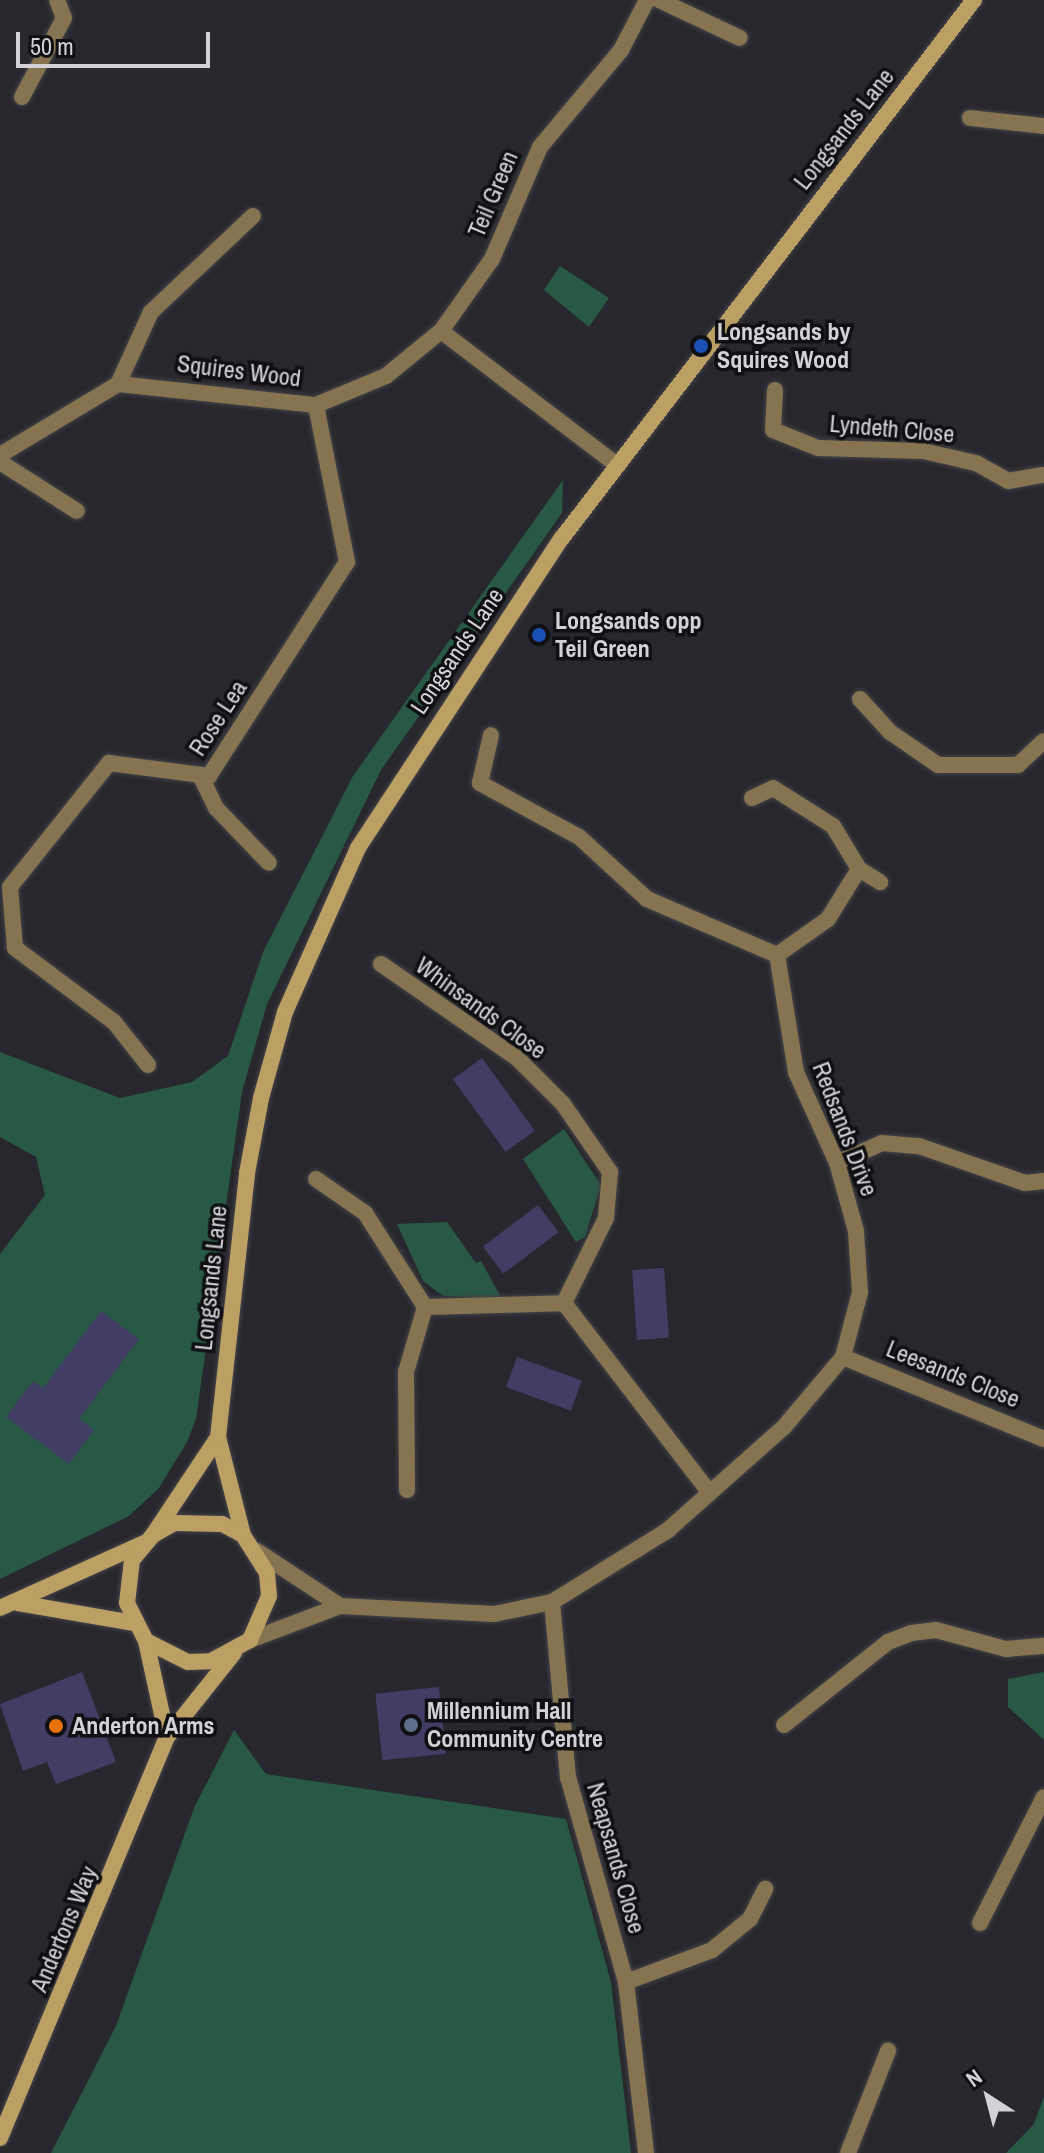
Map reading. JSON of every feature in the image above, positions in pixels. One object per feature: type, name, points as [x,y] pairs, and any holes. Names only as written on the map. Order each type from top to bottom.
[{"type":"main road","name":"Longsands Lane","points":[[243,1535],[218,1437],[255,1128],[285,1012],[319,927],[396,783],[617,465],[974,0]]},
{"type":"main road","name":"Longsands Lane","points":[[149,1538],[218,1437]]},
{"type":"main road","points":[[0,1608],[18,1603],[149,1538],[198,1519],[243,1535],[257,1551],[269,1596],[250,1640],[234,1653],[188,1662],[146,1641]]},
{"type":"main road","points":[[149,1538],[126,1581],[134,1623],[146,1641],[167,1737]]},
{"type":"main road","points":[[18,1603],[134,1623]]},
{"type":"main road","name":"Andertons Way","points":[[0,2138],[167,1737],[234,1653]]},
{"type":"street","points":[[22,97],[64,18],[57,0]]},
{"type":"street","name":"Teil Green","points":[[441,331],[492,259],[540,147],[621,50],[647,0]]},
{"type":"street","points":[[659,0],[740,38]]},
{"type":"street","points":[[970,118],[1044,126]]},
{"type":"street","points":[[0,455],[118,384],[151,312],[253,216]]},
{"type":"street","points":[[441,331],[617,465]]},
{"type":"street","name":"Squires Wood","points":[[118,384],[316,405],[386,376],[441,331]]},
{"type":"street","name":"Lyndeth Close","points":[[775,390],[773,430],[818,448],[923,451],[976,463],[1008,481],[1043,477]]},
{"type":"street","name":"Rose Lea","points":[[148,1065],[114,1022],[15,948],[10,887],[109,763],[209,776],[347,562],[316,405]]},
{"type":"street","points":[[0,462],[77,511]]},
{"type":"street","points":[[860,699],[890,732],[938,765],[1018,765],[1044,741]]},
{"type":"street","points":[[491,735],[480,783],[579,837],[647,899],[777,955],[828,919],[859,869]]},
{"type":"street","points":[[200,775],[216,808],[269,863]]},
{"type":"street","points":[[752,798],[773,788],[833,826],[859,869],[880,882]]},
{"type":"street","name":"Redsands Drive","points":[[250,1640],[340,1606],[494,1614],[552,1602],[668,1530],[784,1427],[843,1357],[860,1292],[856,1231],[837,1163],[796,1072],[777,955]]},
{"type":"street","name":"Whinsands Close","points":[[381,964],[517,1058],[563,1104],[610,1172],[606,1218],[564,1303]]},
{"type":"street","points":[[837,1163],[882,1143],[919,1146],[1025,1183],[1044,1181]]},
{"type":"street","points":[[316,1179],[365,1213],[425,1307],[406,1372],[407,1490]]},
{"type":"street","points":[[425,1307],[564,1303],[709,1492]]},
{"type":"street","name":"Leesands Close","points":[[843,1357],[1044,1439]]},
{"type":"street","points":[[257,1551],[340,1606]]},
{"type":"street","name":"Neapsands Close","points":[[552,1602],[568,1777],[626,1982],[646,2153]]},
{"type":"street","points":[[784,1725],[888,1642],[911,1633],[936,1630],[1006,1649],[1044,1646]]},
{"type":"street","points":[[980,1923],[1044,1797]]},
{"type":"street","points":[[626,1982],[712,1950],[750,1919],[765,1889]]},
{"type":"street","points":[[848,2153],[888,2051]]},
{"type":"green space","points":[[560,266],[609,298],[589,327],[544,290]]},
{"type":"green space","points":[[563,480],[562,513],[381,770],[267,1004],[242,1092],[196,1419],[187,1442],[159,1488],[129,1516],[0,1579],[0,1254],[45,1195],[36,1157],[0,1137],[0,1052],[120,1098],[192,1082],[228,1056],[263,952],[353,776]]},
{"type":"green space","points":[[564,1129],[601,1185],[585,1237],[576,1242],[523,1159]]},
{"type":"green space","points":[[447,1222],[476,1263],[481,1261],[502,1299],[443,1296],[423,1281],[397,1224]]},
{"type":"green space","points":[[1044,1672],[1044,1740],[1008,1707],[1008,1679]]},
{"type":"green space","points":[[234,1730],[266,1774],[566,1819],[611,1982],[631,2153],[51,2153],[116,2026],[194,1808]]},
{"type":"green space","points":[[1044,2096],[1044,2153],[1006,2153],[1034,2124]]},
{"type":"building","points":[[482,1058],[535,1131],[506,1152],[453,1079]]},
{"type":"building","points":[[538,1205],[558,1232],[503,1274],[483,1247]]},
{"type":"building","points":[[664,1268],[669,1338],[637,1340],[632,1270]]},
{"type":"building","points":[[101,1311],[139,1339],[79,1419],[94,1430],[69,1464],[6,1417],[33,1381],[43,1388]]},
{"type":"building","points":[[517,1357],[582,1381],[571,1411],[506,1387]]},
{"type":"building","points":[[82,1672],[116,1762],[56,1784],[47,1762],[23,1771],[0,1704]]},
{"type":"building","name":"Millennium Hall Community Centre","points":[[439,1687],[446,1754],[382,1760],[375,1694]]},
{"type":"place","name":"Longsands by Squires Wood","points":[[701,346]]},
{"type":"place","name":"Longsands opp Teil Green","points":[[539,635]]},
{"type":"place","name":"Millennium Hall Community Centre","points":[[411,1725]]},
{"type":"place","name":"Anderton Arms","points":[[56,1726]]}]
